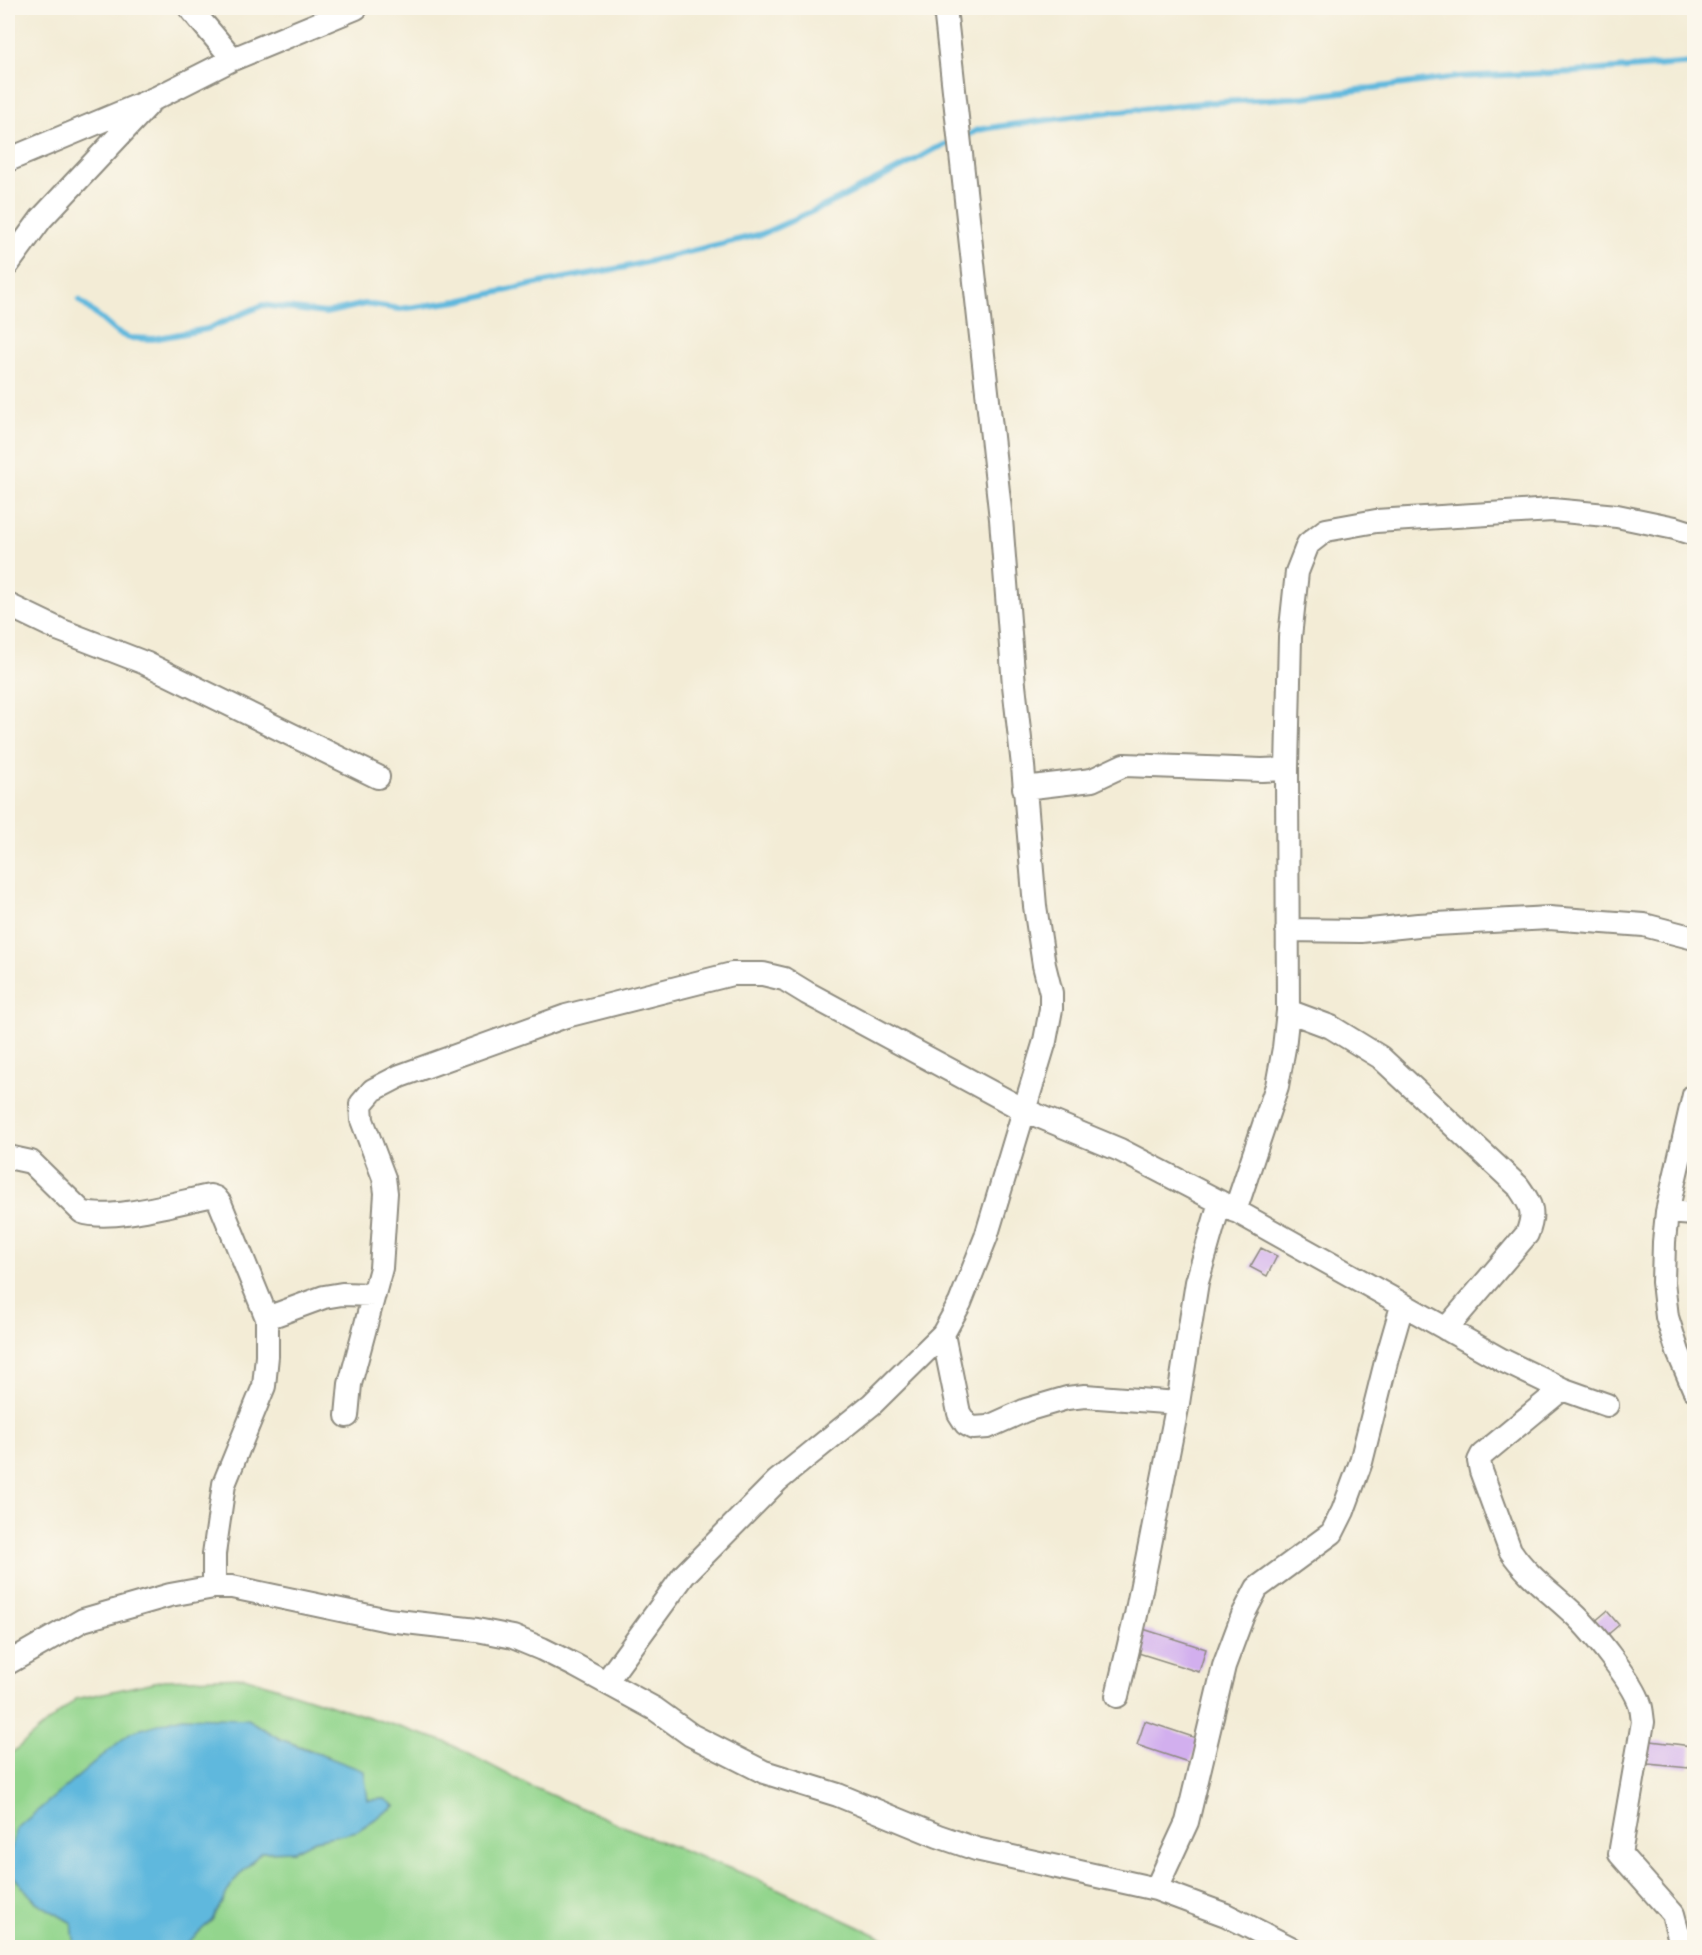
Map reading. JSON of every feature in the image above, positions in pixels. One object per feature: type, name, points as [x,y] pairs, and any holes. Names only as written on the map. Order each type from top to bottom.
[{"type":"street","points":[[190,8],[233,59]]},
{"type":"street","points":[[8,160],[156,98],[233,59],[356,8]]},
{"type":"street","points":[[606,1682],[684,1575],[777,1481],[872,1404],[943,1334],[960,1303],[986,1237],[1045,1041],[1051,1009],[1051,993],[1044,965],[1035,906],[1001,519],[974,282],[963,154],[945,8]]},
{"type":"street","points":[[8,264],[41,219],[156,98]]},
{"type":"street","points":[[1117,1696],[1136,1615],[1178,1403],[1197,1282],[1277,1086],[1284,1048],[1288,1011],[1287,769],[1290,637],[1297,572],[1308,544],[1326,530],[1376,521],[1552,510],[1617,516],[1695,534]]},
{"type":"street","points":[[8,605],[60,630],[145,663],[378,777]]},
{"type":"street","points":[[1024,788],[1092,780],[1124,765],[1287,769]]},
{"type":"street","points":[[1287,930],[1361,931],[1418,925],[1549,918],[1644,925],[1695,938]]},
{"type":"street","points":[[347,1416],[350,1384],[381,1268],[386,1193],[384,1178],[362,1120],[361,1104],[373,1090],[400,1076],[566,1016],[732,974],[763,974],[784,979],[1024,1110],[1120,1150],[1228,1206],[1402,1306],[1502,1360],[1562,1389],[1607,1405]]},
{"type":"street","points":[[1288,1011],[1331,1027],[1380,1057],[1518,1186],[1531,1205],[1532,1220],[1527,1234],[1446,1329]]},
{"type":"street","points":[[1695,1095],[1667,1212],[1663,1282],[1667,1317],[1678,1352],[1695,1389]]},
{"type":"street","points":[[8,1157],[31,1162],[82,1212],[94,1216],[113,1215],[210,1196],[216,1198],[220,1203],[267,1318],[267,1356],[264,1386],[224,1484],[214,1554],[214,1587]]},
{"type":"street","points":[[1667,1212],[1695,1214]]},
{"type":"street","points":[[267,1318],[342,1293],[374,1295]]},
{"type":"street","points":[[1156,1889],[1187,1822],[1224,1666],[1243,1615],[1257,1588],[1321,1543],[1336,1526],[1361,1462],[1402,1306]]},
{"type":"street","points":[[943,1334],[959,1413],[966,1424],[974,1428],[988,1427],[1026,1410],[1067,1398],[1085,1396],[1178,1403]]},
{"type":"street","points":[[1562,1389],[1482,1455],[1479,1461],[1480,1471],[1510,1550],[1529,1575],[1587,1628],[1611,1658],[1640,1703],[1643,1722],[1620,1854],[1673,1914],[1682,1947]]},
{"type":"street","points":[[8,1664],[83,1620],[170,1595],[214,1587],[232,1587],[388,1620],[477,1630],[513,1637],[542,1649],[606,1682],[655,1709],[691,1735],[764,1772],[838,1795],[976,1849],[1156,1889],[1226,1915],[1291,1947]]},
{"type":"green space","points":[[244,1677],[446,1742],[530,1786],[644,1835],[755,1878],[902,1947],[183,1947],[212,1920],[233,1882],[261,1852],[294,1851],[314,1840],[357,1831],[395,1806],[385,1799],[368,1800],[365,1785],[327,1756],[280,1739],[247,1719],[17,1828],[8,1859],[8,1756],[76,1699],[164,1680]]},
{"type":"green space","points":[[8,1870],[36,1902],[72,1923],[75,1947],[8,1947]]},
{"type":"water","points":[[182,1717],[247,1719],[280,1739],[364,1771],[368,1800],[385,1799],[395,1806],[357,1831],[315,1840],[294,1851],[261,1852],[233,1882],[212,1920],[183,1947],[75,1947],[72,1923],[36,1902],[8,1870],[8,1859],[17,1828],[131,1732]]},
{"type":"building","points":[[1261,1248],[1277,1256],[1267,1276],[1250,1267]]},
{"type":"building","points":[[1607,1611],[1619,1625],[1605,1637],[1593,1623]]},
{"type":"building","points":[[1140,1628],[1206,1649],[1199,1672],[1132,1651]]},
{"type":"building","points":[[1145,1721],[1199,1739],[1191,1763],[1137,1745]]},
{"type":"building","points":[[1651,1741],[1691,1746],[1689,1768],[1648,1764]]},
{"type":"waterway","points":[[965,137],[977,130],[1101,113],[1202,103],[1304,97],[1458,77],[1575,72],[1694,63]]},
{"type":"waterway","points":[[79,300],[116,332],[129,338],[153,339],[207,329],[263,305],[325,313],[365,304],[400,309],[458,301],[626,267],[762,234],[833,202],[934,149],[955,141]]}]
